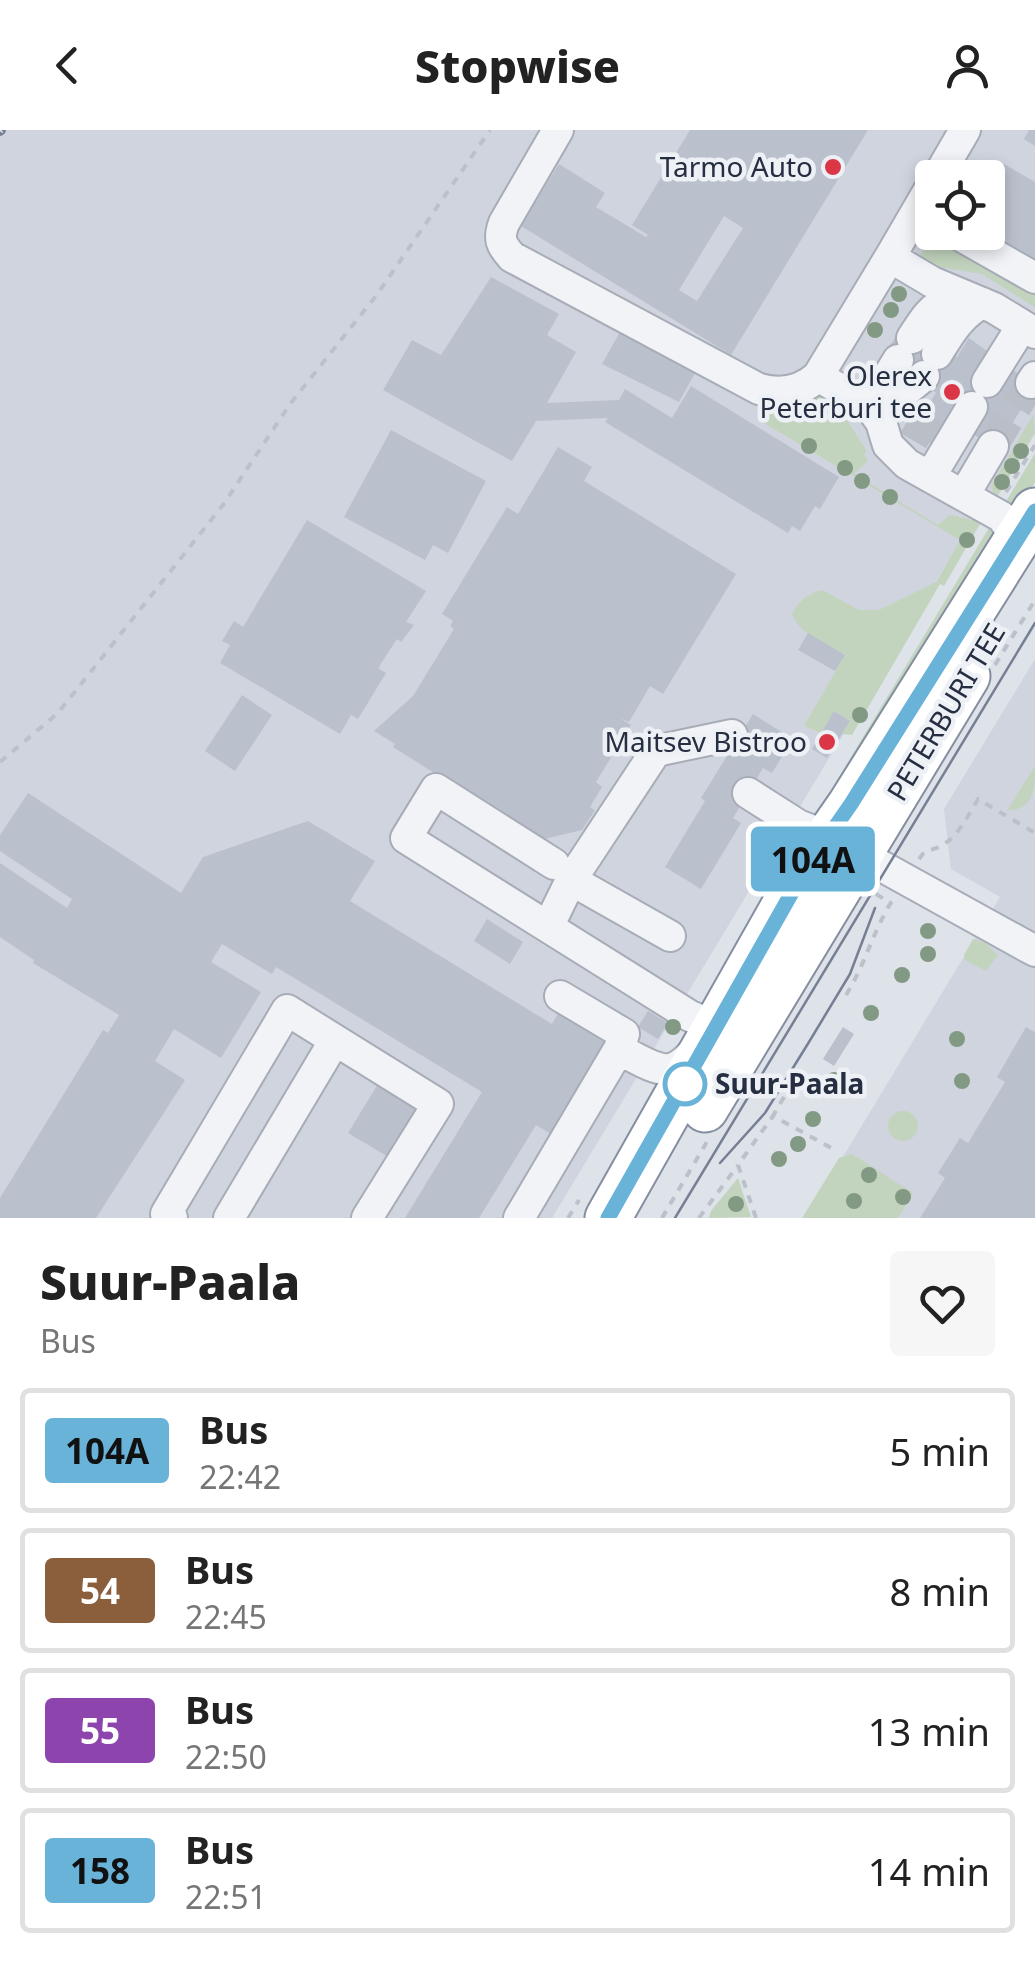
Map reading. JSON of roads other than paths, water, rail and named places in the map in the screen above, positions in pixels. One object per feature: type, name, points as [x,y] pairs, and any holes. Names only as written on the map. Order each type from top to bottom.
[{"type":"highway","name":"PETERBURI TEE","points":[[640,1218],[845,846],[1028,541]]},
{"type":"highway","name":"PETERBURI TEE","points":[[608,1218],[803,873],[845,846]]},
{"type":"street","points":[[558,130],[504,223],[499,236],[502,247],[512,258],[758,389],[785,393],[811,383],[818,376],[890,257],[915,227]]},
{"type":"street","points":[[948,160],[965,130]]},
{"type":"street","points":[[986,250],[1035,278]]},
{"type":"street","points":[[890,257],[1029,330],[945,442],[930,476]]},
{"type":"street","points":[[982,302],[888,378],[892,416],[882,433],[896,456],[964,495],[1028,541]]},
{"type":"street","points":[[818,376],[892,416]]},
{"type":"street","points":[[964,495],[993,446]]},
{"type":"street","points":[[548,927],[562,872],[656,751],[732,735]]},
{"type":"street","points":[[619,1049],[657,1071],[668,1070],[680,1066],[717,1026],[690,1016],[406,838],[436,789],[562,872],[670,936]]},
{"type":"street","points":[[748,793],[798,825],[845,846],[1035,952]]},
{"type":"street","points":[[521,1214],[619,1049],[624,1034],[560,996]]},
{"type":"street","points":[[172,1218],[166,1214],[287,1010],[438,1104],[374,1199]]},
{"type":"street","points":[[229,1218],[335,1040]]},
{"type":"tunnel","points":[[911,367],[924,345]]},
{"type":"tunnel","points":[[993,446],[1031,383]]},
{"type":"tunnel","points":[[908,420],[940,439]]},
{"type":"tram line","points":[[675,1218],[1035,623]]},
{"type":"tram line","points":[[720,1163],[765,1113],[809,1042],[850,974],[875,908]]},
{"type":"place","name":"Tarmo Auto","points":[[833,167]]},
{"type":"place","name":"Olerex Peterburi tee","points":[[952,392]]},
{"type":"place","name":"Maitsev Bistroo","points":[[827,742]]},
{"type":"place","name":"Suur-Paala","points":[[685,1084]]}]
